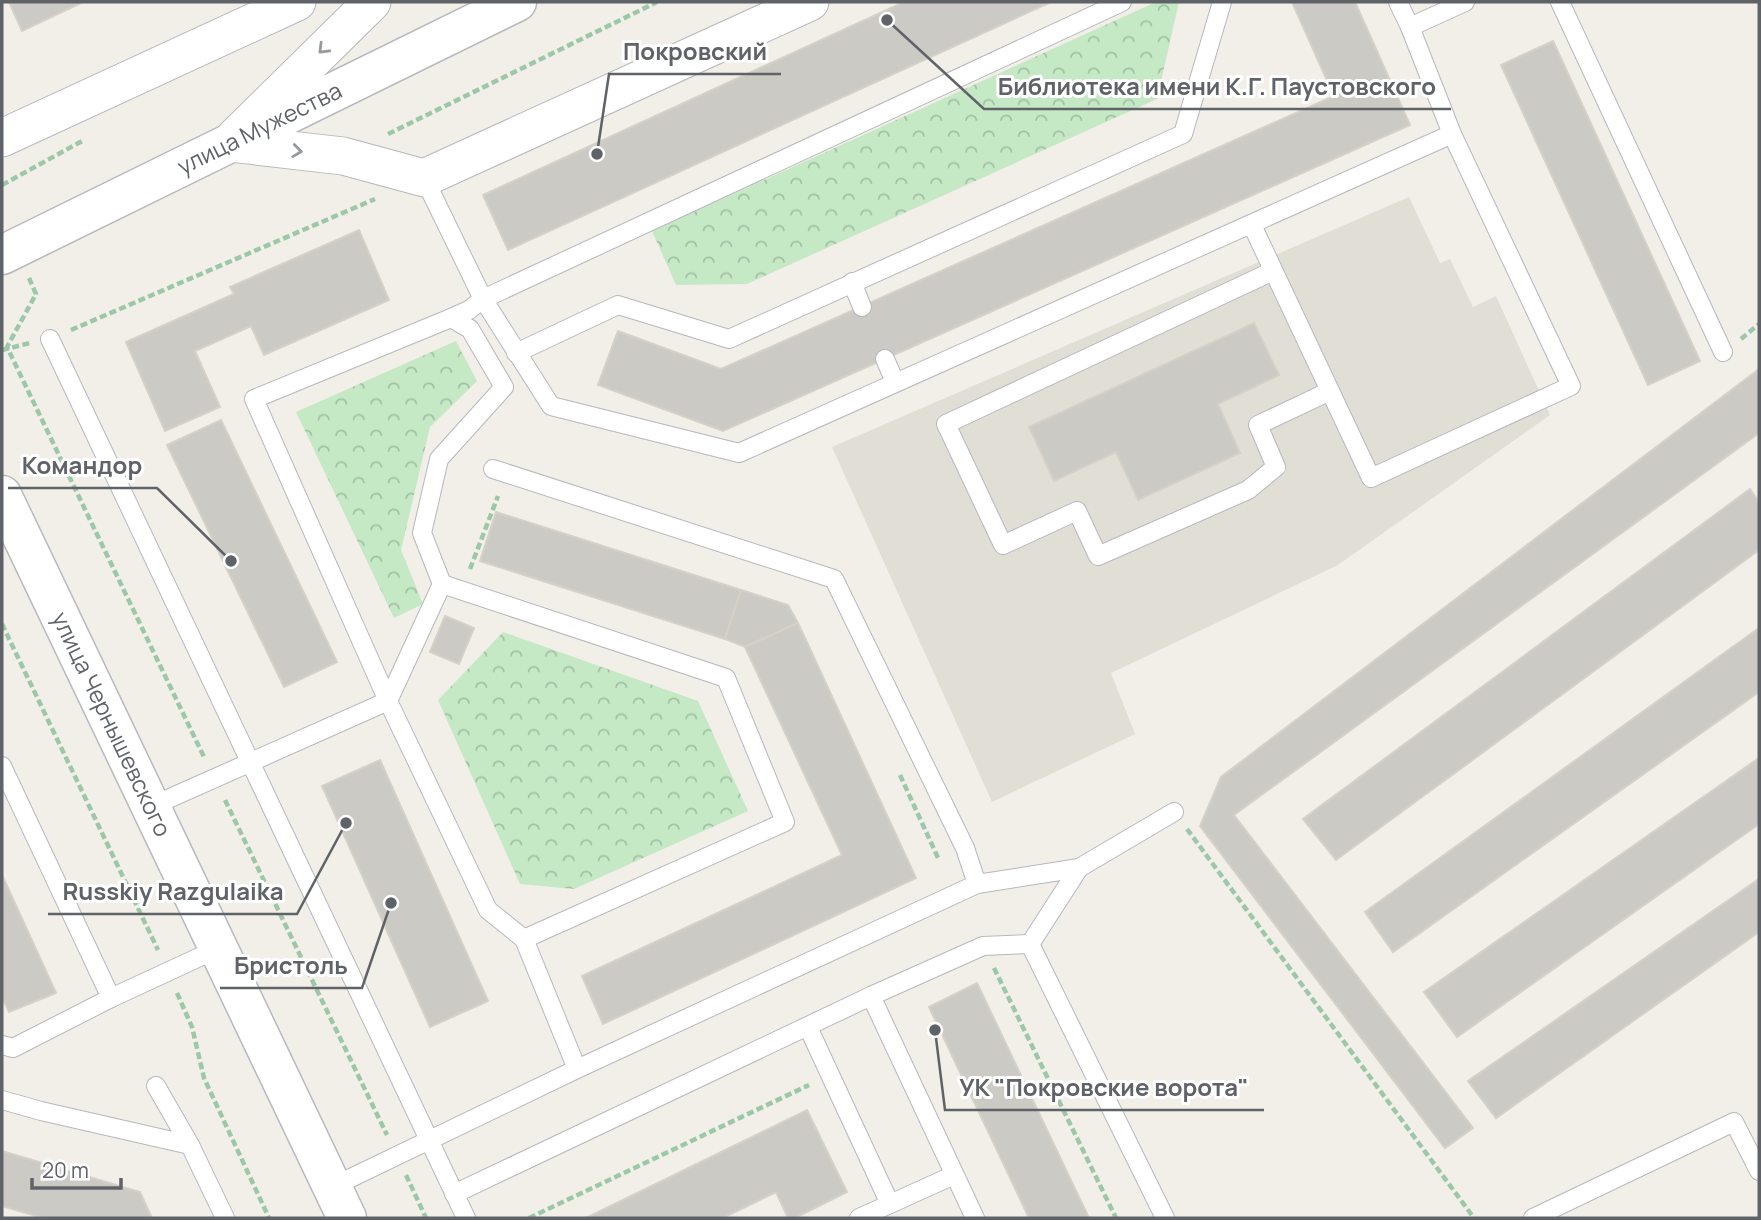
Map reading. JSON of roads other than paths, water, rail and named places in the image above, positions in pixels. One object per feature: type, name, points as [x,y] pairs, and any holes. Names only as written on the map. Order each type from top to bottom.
[{"type":"main road","name":"улица Мужества","points":[[15,266],[230,143],[517,2]]},
{"type":"main road","name":"улица Чернышевского","points":[[2,495],[340,1203]]},
{"type":"street","points":[[2,138],[297,2]]},
{"type":"street","points":[[230,143],[372,2]]},
{"type":"street","points":[[230,143],[343,156],[424,178],[810,2]]},
{"type":"lane","points":[[577,1069],[524,939],[488,911],[388,701],[254,399],[469,310],[483,299],[1122,2]]},
{"type":"lane","points":[[516,353],[618,305],[729,340],[1183,134],[1222,2]]},
{"type":"lane","points":[[1252,225],[1371,478],[1571,386],[1452,135],[1398,2]]},
{"type":"lane","points":[[1410,27],[1465,2]]},
{"type":"lane","points":[[1560,2],[1723,352]]},
{"type":"lane","points":[[424,178],[483,299],[551,406],[739,453],[1452,135]]},
{"type":"lane","points":[[1273,271],[946,424],[997,533],[1003,545],[1077,510],[1098,556],[1248,490],[1276,467],[1258,425],[1329,390]]},
{"type":"lane","points":[[852,282],[862,307]]},
{"type":"lane","points":[[150,807],[388,701],[442,584],[422,533],[439,458],[504,387],[470,329],[451,318]]},
{"type":"lane","points":[[50,339],[466,1218]]},
{"type":"lane","points":[[885,359],[895,382]]},
{"type":"lane","points":[[493,469],[834,579],[965,848],[977,884]]},
{"type":"lane","points":[[442,584],[726,678],[785,822],[524,939]]},
{"type":"lane","points":[[2,766],[111,998]]},
{"type":"lane","points":[[340,1203],[428,1140],[577,1069],[977,884],[1079,868],[1174,812]]},
{"type":"lane","points":[[1030,944],[1079,868]]},
{"type":"lane","points":[[454,1194],[871,996],[984,946],[1030,944]]},
{"type":"lane","points":[[1030,944],[1165,1218]]},
{"type":"lane","points":[[2,1045],[13,1048],[111,998],[219,948]]},
{"type":"lane","points":[[871,996],[975,1218]]},
{"type":"lane","points":[[808,1027],[890,1204]]},
{"type":"lane","points":[[156,1086],[190,1145],[226,1218]]},
{"type":"lane","points":[[2,1100],[190,1145]]},
{"type":"lane","points":[[1533,1218],[1734,1122],[1759,1171]]},
{"type":"lane","points":[[859,1218],[954,1175]]},
{"type":"place","name":"Библиотека имени К.Г. Паустовского","points":[[887,20]]},
{"type":"place","name":"Покровский","points":[[597,154]]},
{"type":"place","name":"Командор","points":[[231,561]]},
{"type":"place","name":"Russkiy Razgulaika","points":[[346,823]]},
{"type":"place","name":"Бристоль","points":[[391,903]]},
{"type":"place","name":"УК \"Покровские ворота\"","points":[[935,1030]]}]
